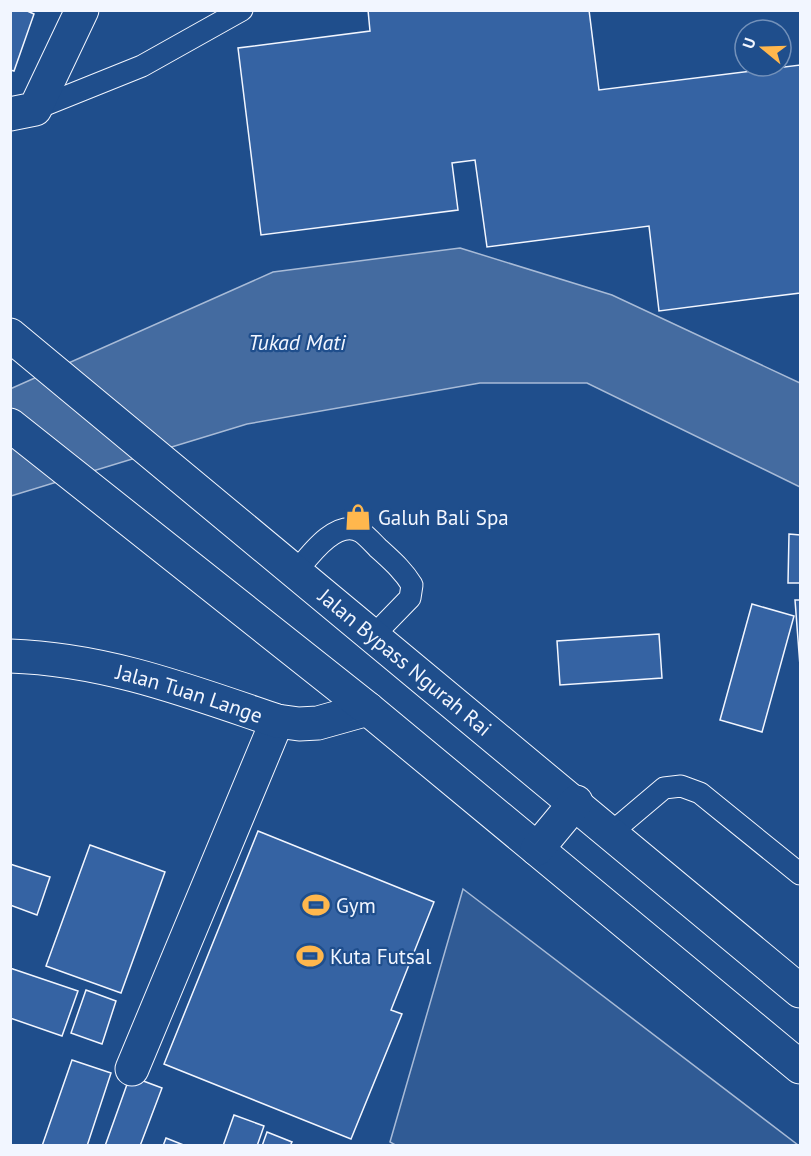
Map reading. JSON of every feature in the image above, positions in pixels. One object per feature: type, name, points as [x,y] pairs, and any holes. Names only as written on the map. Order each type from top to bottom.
[{"type":"main road","points":[[23,111],[82,10]]},
{"type":"main road","name":"Jalan Bypass Ngurah Rai","points":[[10,335],[576,802],[801,991]]},
{"type":"main road","points":[[10,425],[368,709],[801,1067]]},
{"type":"main road","name":"Jalan Tuan Lange","points":[[10,656],[70,662],[137,675],[277,721],[299,724],[318,723],[368,709]]},
{"type":"main road","points":[[132,1069],[277,721]]},
{"type":"main road","points":[[537,849],[576,802]]},
{"type":"lane","points":[[23,111],[142,66],[242,10]]},
{"type":"lane","points":[[296,572],[309,555],[335,531],[350,528],[360,531],[403,570],[412,585],[410,598],[374,636]]},
{"type":"lane","points":[[612,832],[664,788],[681,786],[700,793],[801,874]]},
{"type":"shaded area","points":[[463,889],[798,1145],[397,1146],[390,1142]]},
{"type":"water","name":"Tukad Mati","points":[[460,248],[612,295],[800,383],[800,487],[587,383],[480,383],[247,424],[11,496],[10,389],[273,272]]},
{"type":"building","points":[[10,10],[25,10],[34,14],[14,71],[10,70]]},
{"type":"building","points":[[368,10],[589,10],[599,90],[733,73],[733,78],[793,78],[793,66],[800,65],[800,293],[659,311],[649,226],[487,247],[475,160],[452,163],[458,210],[261,235],[238,48],[370,31]]},
{"type":"building","points":[[789,534],[800,535],[800,583],[788,583]]},
{"type":"building","points":[[795,600],[800,600],[800,666]]},
{"type":"building","points":[[752,604],[794,616],[762,732],[720,720]]},
{"type":"building","points":[[659,634],[662,678],[560,685],[557,641]]},
{"type":"building","name":"Kuta Futsal","points":[[258,831],[434,902],[391,1010],[402,1014],[351,1139],[164,1064]]},
{"type":"building","points":[[90,845],[165,872],[121,993],[46,966]]},
{"type":"building","points":[[10,864],[50,877],[37,915],[10,905]]},
{"type":"building","points":[[10,968],[78,991],[62,1036],[10,1018]]},
{"type":"building","points":[[86,990],[116,1001],[102,1044],[71,1033]]},
{"type":"building","points":[[72,1060],[111,1073],[87,1146],[42,1146]]},
{"type":"building","points":[[130,1076],[162,1088],[140,1146],[105,1146]]},
{"type":"building","points":[[234,1115],[264,1126],[257,1146],[223,1146]]},
{"type":"building","points":[[267,1132],[292,1142],[290,1146],[262,1146]]},
{"type":"building","points":[[166,1138],[186,1146],[163,1146]]},
{"type":"place","name":"Galuh Bali Spa","points":[[358,517]]},
{"type":"place","name":"Gym","points":[[316,905]]},
{"type":"place","name":"Kuta Futsal","points":[[310,956]]}]
